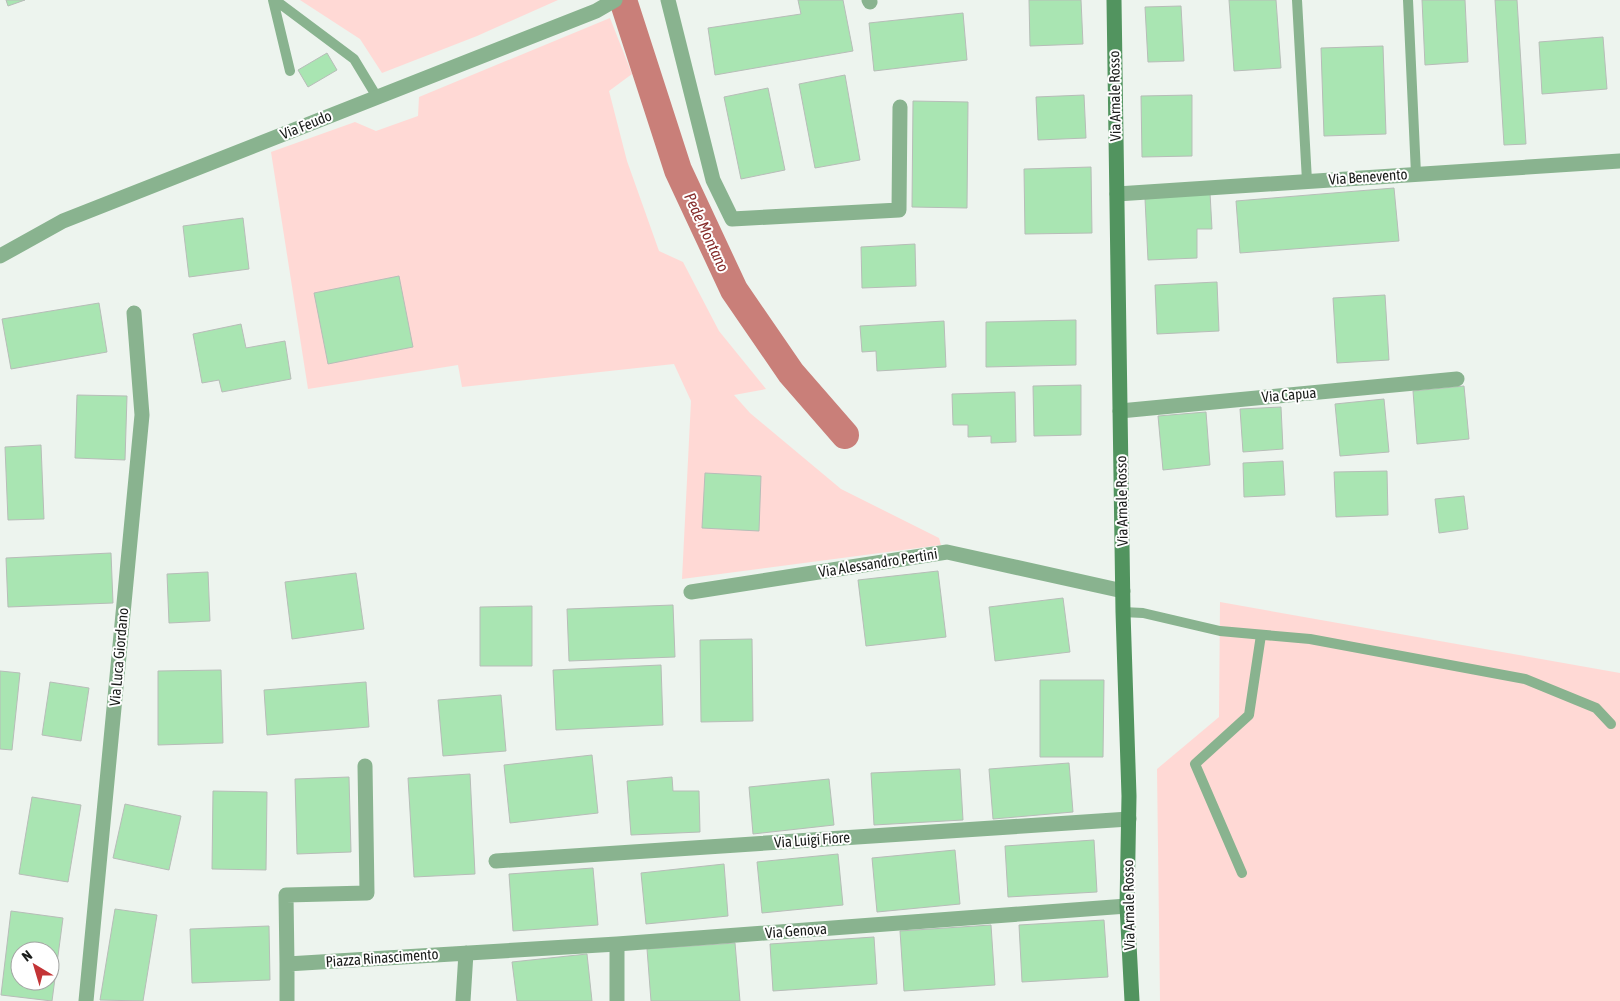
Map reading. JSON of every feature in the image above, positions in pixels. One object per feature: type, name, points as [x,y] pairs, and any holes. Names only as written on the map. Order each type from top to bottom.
[{"type":"street","name":"Via Feudo","points":[[0,256],[63,221],[596,11],[615,0]]},
{"type":"street","points":[[668,0],[713,180],[732,219],[899,210],[900,107]]},
{"type":"street","name":"Via Arnale Rosso","points":[[1114,0],[1128,819],[1127,906],[1132,1001]]},
{"type":"street","name":"Via Benevento","points":[[1117,194],[1620,161]]},
{"type":"street","name":"Via Luca Giordano","points":[[86,1001],[142,415],[134,313]]},
{"type":"street","name":"Via Capua","points":[[1120,411],[1457,379]]},
{"type":"street","name":"Via Alessandro Pertini","points":[[691,592],[947,552],[1123,591]]},
{"type":"street","points":[[287,1001],[286,894],[367,893],[365,766]]},
{"type":"street","name":"Via Luigi Fiore","points":[[496,861],[1128,819]]},
{"type":"street","name":"Via Genova","points":[[466,953],[617,944],[1127,906]]},
{"type":"street","points":[[617,944],[617,1001]]},
{"type":"street","points":[[463,1001],[466,953]]},
{"type":"street","name":"Piazza Rinascimento","points":[[287,964],[466,953]]},
{"type":"lane","points":[[274,0],[290,71]]},
{"type":"lane","points":[[274,0],[354,59],[377,97]]},
{"type":"lane","points":[[1297,0],[1306,181]]},
{"type":"lane","points":[[1408,0],[1416,174]]},
{"type":"lane","points":[[1123,612],[1143,612],[1220,631],[1310,639],[1525,680],[1596,708],[1611,724]]},
{"type":"lane","points":[[1242,873],[1196,764],[1249,715],[1261,635]]},
{"type":"shaded area","points":[[300,0],[558,0],[477,36],[382,73],[360,39]]},
{"type":"shaded area","points":[[610,18],[632,74],[609,91],[627,161],[659,251],[683,262],[719,331],[766,389],[734,395],[750,413],[841,489],[939,538],[941,545],[682,579],[691,401],[674,364],[462,387],[458,365],[308,389],[271,152],[355,122],[376,131],[418,116],[419,97]]},
{"type":"shaded area","points":[[1220,602],[1620,673],[1620,1001],[1160,1001],[1157,769],[1219,717]]},
{"type":"building","points":[[6,0],[25,0],[8,6]]},
{"type":"building","points":[[798,0],[843,0],[853,51],[715,75],[708,28],[801,14]]},
{"type":"building","points":[[1029,0],[1081,0],[1083,44],[1030,46]]},
{"type":"building","points":[[1229,0],[1276,0],[1281,68],[1234,71]]},
{"type":"building","points":[[1422,0],[1465,0],[1468,62],[1425,65]]},
{"type":"building","points":[[1495,0],[1517,0],[1526,144],[1504,145]]},
{"type":"building","points":[[1181,6],[1184,61],[1148,62],[1145,7]]},
{"type":"building","points":[[963,13],[967,60],[874,71],[869,23]]},
{"type":"building","points":[[1603,37],[1607,89],[1542,94],[1539,42]]},
{"type":"building","points":[[1383,46],[1386,134],[1324,136],[1321,48]]},
{"type":"building","points":[[327,53],[337,70],[308,87],[298,70]]},
{"type":"building","points":[[845,75],[860,160],[815,168],[799,84]]},
{"type":"building","points":[[768,88],[785,170],[741,179],[724,97]]},
{"type":"building","points":[[1084,95],[1086,138],[1038,140],[1036,97]]},
{"type":"building","points":[[1192,95],[1192,156],[1142,157],[1141,96]]},
{"type":"building","points":[[913,101],[968,102],[967,208],[912,207]]},
{"type":"building","points":[[1091,167],[1092,233],[1025,234],[1024,169]]},
{"type":"building","points":[[1394,188],[1399,241],[1240,253],[1236,201]]},
{"type":"building","points":[[1210,193],[1212,229],[1197,229],[1197,258],[1148,260],[1145,199]]},
{"type":"building","points":[[243,218],[249,269],[189,277],[183,226]]},
{"type":"building","points":[[915,244],[916,286],[862,288],[861,247]]},
{"type":"building","points":[[399,276],[413,347],[328,364],[314,293]]},
{"type":"building","points":[[1217,282],[1219,331],[1157,334],[1155,285]]},
{"type":"building","points":[[1385,295],[1389,360],[1337,363],[1333,298]]},
{"type":"building","points":[[99,303],[107,352],[11,369],[2,319]]},
{"type":"building","points":[[1076,320],[1076,365],[986,367],[986,322]]},
{"type":"building","points":[[944,321],[946,367],[877,371],[876,351],[862,352],[860,326]]},
{"type":"building","points":[[241,324],[246,348],[285,341],[291,379],[222,392],[219,380],[202,383],[193,334]]},
{"type":"building","points":[[1081,385],[1081,435],[1034,436],[1033,386]]},
{"type":"building","points":[[1464,386],[1469,439],[1417,444],[1413,391]]},
{"type":"building","points":[[1015,392],[1016,442],[991,443],[991,436],[968,437],[968,425],[953,425],[952,394]]},
{"type":"building","points":[[77,395],[127,396],[125,460],[75,458]]},
{"type":"building","points":[[1384,399],[1389,452],[1340,456],[1335,404]]},
{"type":"building","points":[[1281,407],[1283,449],[1243,452],[1240,409]]},
{"type":"building","points":[[1206,412],[1210,465],[1163,470],[1158,416]]},
{"type":"building","points":[[41,445],[44,519],[8,520],[5,447]]},
{"type":"building","points":[[1283,461],[1285,495],[1244,497],[1243,463]]},
{"type":"building","points":[[1387,471],[1388,515],[1336,517],[1334,472]]},
{"type":"building","points":[[705,473],[761,476],[759,531],[702,528]]},
{"type":"building","points":[[1464,496],[1468,529],[1439,533],[1435,499]]},
{"type":"building","points":[[111,553],[113,603],[8,607],[6,558]]},
{"type":"building","points":[[938,571],[946,637],[866,646],[858,580]]},
{"type":"building","points":[[208,572],[210,621],[169,623],[167,574]]},
{"type":"building","points":[[356,573],[364,629],[292,639],[285,582]]},
{"type":"building","points":[[1063,598],[1070,652],[995,661],[989,607]]},
{"type":"building","points":[[673,605],[675,657],[569,661],[567,609]]},
{"type":"building","points":[[532,606],[532,666],[480,666],[480,607]]},
{"type":"building","points":[[752,639],[753,721],[701,722],[700,640]]},
{"type":"building","points":[[661,665],[663,725],[556,730],[553,670]]},
{"type":"building","points":[[221,670],[223,743],[158,745],[158,671]]},
{"type":"building","points":[[0,671],[20,673],[12,750],[0,749]]},
{"type":"building","points":[[1040,680],[1104,680],[1103,757],[1040,757]]},
{"type":"building","points":[[50,682],[89,688],[81,741],[42,735]]},
{"type":"building","points":[[366,682],[369,727],[267,735],[264,690]]},
{"type":"building","points":[[501,695],[506,751],[443,756],[438,700]]},
{"type":"building","points":[[592,755],[598,813],[510,823],[504,765]]},
{"type":"building","points":[[1069,763],[1073,812],[993,819],[989,769]]},
{"type":"building","points":[[960,769],[963,820],[874,825],[871,773]]},
{"type":"building","points":[[470,774],[475,874],[414,877],[408,778]]},
{"type":"building","points":[[349,777],[351,852],[297,854],[295,779]]},
{"type":"building","points":[[672,777],[673,791],[699,791],[700,832],[631,835],[627,781]]},
{"type":"building","points":[[829,779],[834,825],[753,834],[749,787]]},
{"type":"building","points":[[213,791],[267,792],[266,870],[212,869]]},
{"type":"building","points":[[32,797],[81,805],[68,882],[19,874]]},
{"type":"building","points":[[125,804],[181,816],[169,870],[113,858]]},
{"type":"building","points":[[1094,840],[1097,892],[1008,897],[1005,846]]},
{"type":"building","points":[[955,850],[960,904],[877,912],[872,858]]},
{"type":"building","points":[[838,854],[843,905],[762,913],[757,862]]},
{"type":"building","points":[[724,864],[728,916],[646,924],[641,873]]},
{"type":"building","points":[[593,868],[598,925],[513,931],[509,874]]},
{"type":"building","points":[[115,909],[157,915],[143,1001],[100,1000]]},
{"type":"building","points":[[11,911],[63,918],[60,941],[10,941],[10,991],[53,991],[52,1001],[1,995]]},
{"type":"building","points":[[1104,920],[1108,977],[1022,982],[1019,925]]},
{"type":"building","points":[[991,925],[995,985],[904,991],[900,931]]},
{"type":"building","points":[[269,926],[270,980],[192,983],[190,929]]},
{"type":"building","points":[[874,937],[877,984],[773,991],[770,944]]},
{"type":"building","points":[[735,943],[740,1001],[651,1001],[647,949]]},
{"type":"building","points":[[587,954],[592,1001],[517,1001],[512,962]]},
{"type":"waterway","name":"Pede Montano","points":[[623,0],[678,170],[734,290],[791,373],[845,435]]}]
